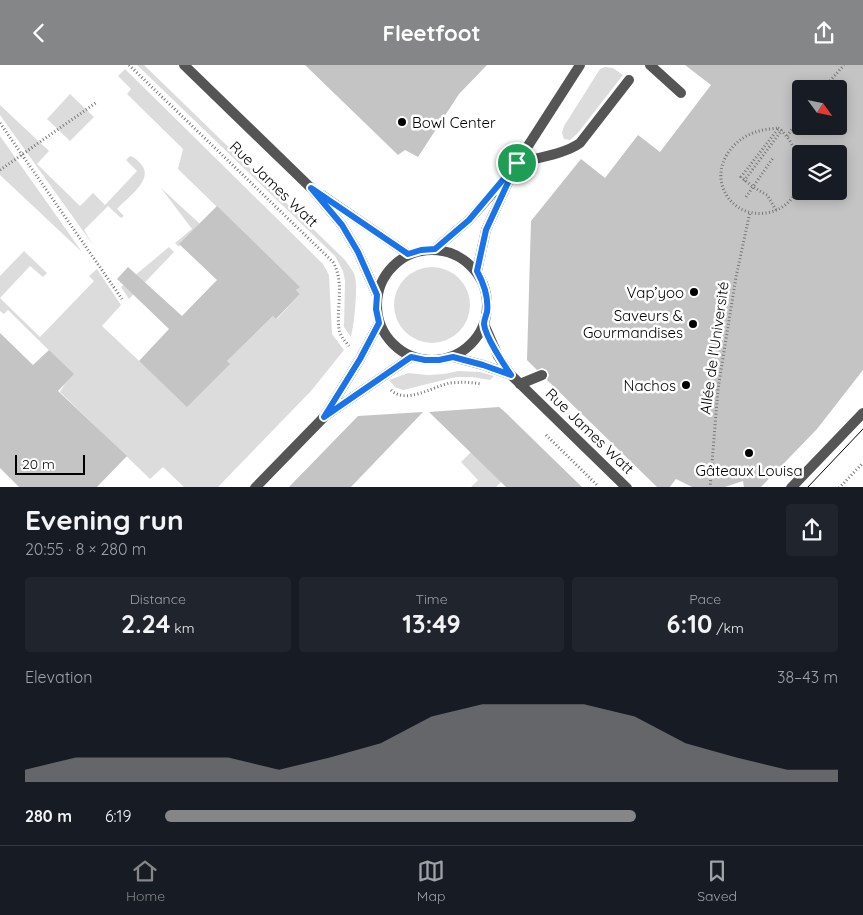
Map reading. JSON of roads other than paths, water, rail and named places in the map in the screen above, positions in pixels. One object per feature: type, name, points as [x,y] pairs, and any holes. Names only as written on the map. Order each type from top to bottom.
[{"type":"street","name":"Rue James Watt","points":[[184,65],[311,188],[342,225],[358,252],[377,295]]},
{"type":"street","points":[[435,249],[469,220],[517,163],[580,65]]},
{"type":"street","points":[[650,65],[680,93]]},
{"type":"street","points":[[517,163],[561,152],[580,143],[630,79]]},
{"type":"street","points":[[477,271],[486,230],[517,163]]},
{"type":"street","name":"Rue James Watt","points":[[311,188],[408,254]]},
{"type":"street","points":[[435,249],[451,252],[466,260],[477,271],[484,283],[487,311],[484,324],[477,338],[466,349],[453,357],[425,360],[411,357],[397,349],[386,337],[379,323],[376,309],[377,295],[383,278],[394,264],[408,254],[421,250],[435,249]]},
{"type":"street","points":[[324,417],[360,359],[379,323]]},
{"type":"street","name":"Rue James Watt","points":[[484,324],[498,356],[511,375],[628,487]]},
{"type":"street","points":[[255,487],[324,417],[411,357]]},
{"type":"street","name":"Rue James Watt","points":[[453,357],[511,375]]},
{"type":"street","points":[[520,384],[542,375]]},
{"type":"street","points":[[791,487],[863,413]]},
{"type":"tram line","points":[[808,487],[863,429]]},
{"type":"place","name":"Bowl Center","points":[[402,122]]},
{"type":"place","name":"Vap’yoo","points":[[694,292]]},
{"type":"place","name":"Saveurs & Gourmandises","points":[[693,324]]},
{"type":"place","name":"Nachos","points":[[686,385]]},
{"type":"place","name":"Gâteaux Louisa","points":[[749,453]]}]
